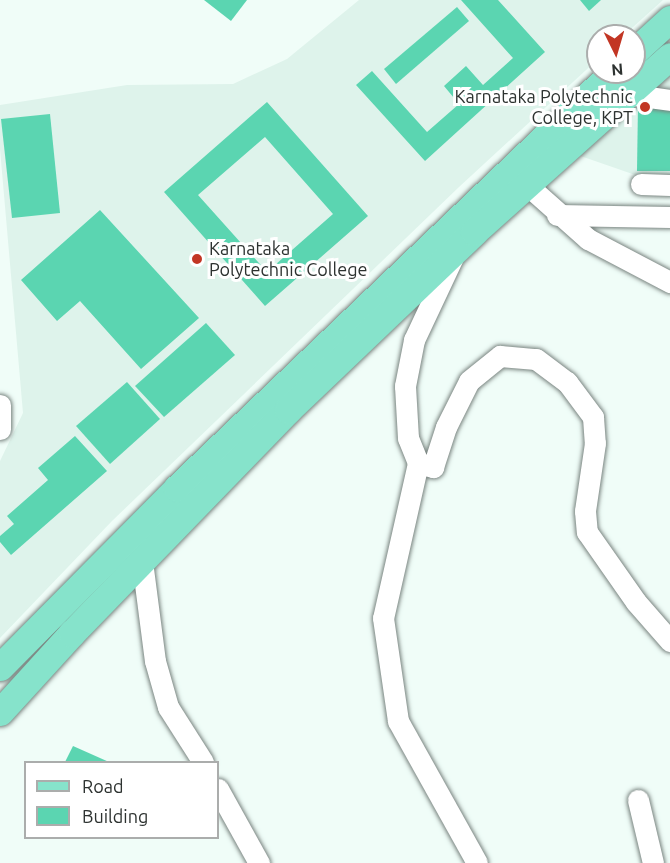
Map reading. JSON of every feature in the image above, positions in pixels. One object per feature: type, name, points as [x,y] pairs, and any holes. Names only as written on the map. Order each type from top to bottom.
[{"type":"main road","points":[[646,41],[670,19]]},
{"type":"main road","points":[[646,69],[670,56]]},
{"type":"main road","points":[[0,667],[177,488],[464,232],[526,184],[619,84]]},
{"type":"main road","points":[[0,712],[288,410],[464,232],[619,84]]},
{"type":"street","points":[[623,84],[670,100]]},
{"type":"street","points":[[526,184],[557,215],[588,239],[670,282]]},
{"type":"street","points":[[641,184],[670,185]]},
{"type":"street","points":[[557,215],[670,217]]},
{"type":"street","points":[[464,232],[414,340],[405,386],[408,438],[418,462],[383,618],[398,721],[477,863]]},
{"type":"street","points":[[418,462],[433,467],[446,427],[469,381],[500,356],[536,359],[567,382],[593,417],[595,443],[585,511],[587,532],[636,602],[670,641]]},
{"type":"street","points":[[0,405],[0,429]]},
{"type":"street","points":[[142,561],[155,661],[168,707],[202,761]]},
{"type":"street","points":[[219,791],[259,863]]},
{"type":"street","points":[[638,800],[653,863]]},
{"type":"shaded area","name":"Karnataka Polytechnic College","points":[[359,0],[663,0],[636,24],[586,24],[586,70],[459,187],[112,521],[0,638],[0,461],[23,413],[0,149],[0,105],[127,85],[233,84],[287,59]]},
{"type":"shaded area","name":"Karnataka Polytechnic College, KPT","points":[[670,62],[670,187],[569,152]]},
{"type":"building","points":[[204,0],[247,0],[231,21]]},
{"type":"building","points":[[461,0],[498,0],[545,52],[425,161],[356,85],[372,71],[427,132],[459,104],[444,86],[466,66],[483,85],[513,58]]},
{"type":"building","points":[[580,0],[601,0],[589,11]]},
{"type":"building","points":[[457,7],[469,21],[396,84],[384,69]]},
{"type":"building","points":[[267,102],[368,216],[265,306],[164,192]],"holes":[[[265,137],[333,214],[267,272],[198,195]]]},
{"type":"building","points":[[638,104],[670,104],[670,171],[637,171]]},
{"type":"building","points":[[50,114],[60,213],[12,218],[1,119]]},
{"type":"building","points":[[100,210],[199,318],[141,369],[80,301],[57,321],[21,280]]},
{"type":"building","points":[[206,323],[235,355],[164,417],[135,386]]},
{"type":"building","points":[[127,382],[160,419],[110,464],[76,426]]},
{"type":"building","points":[[75,436],[107,471],[11,555],[0,542],[0,536],[14,524],[7,516],[48,480],[38,468]]},
{"type":"building","points":[[73,746],[107,761],[66,761]]},
{"type":"place","name":"Karnataka Polytechnic College, KPT","points":[[645,107]]},
{"type":"place","name":"Karnataka Polytechnic College","points":[[197,259]]}]
